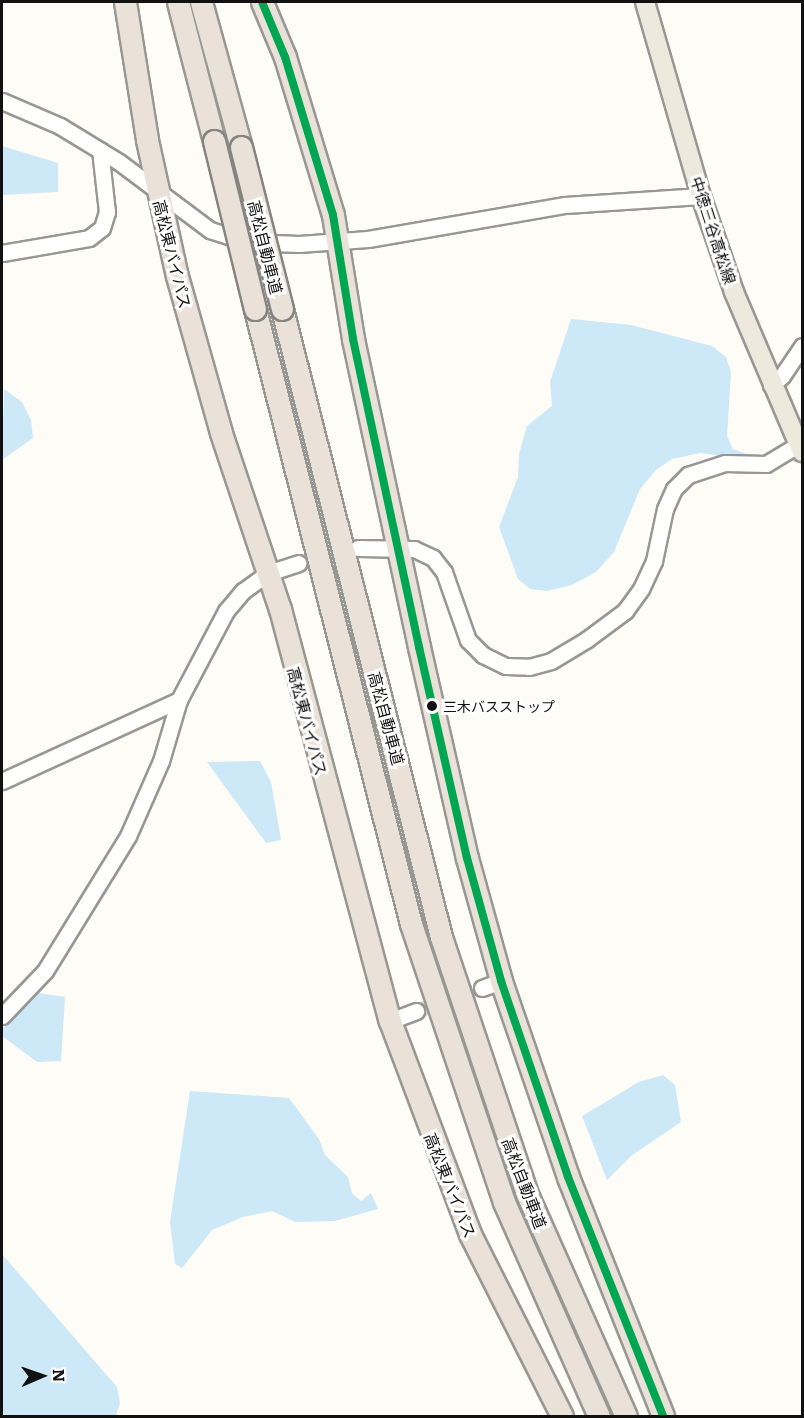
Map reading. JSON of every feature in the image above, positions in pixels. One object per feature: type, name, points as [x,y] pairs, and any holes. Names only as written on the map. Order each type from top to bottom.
[{"type":"highway","name":"高松東バイパス","points":[[125,2],[158,194],[221,433],[268,573],[390,1021],[470,1234],[562,1416]]},
{"type":"highway","name":"高松自動車道","points":[[178,2],[414,932],[504,1202],[599,1416]]},
{"type":"highway","name":"高松自動車道","points":[[201,2],[241,147],[441,937],[527,1194],[626,1416]]},
{"type":"highway","points":[[262,2],[285,57],[316,151],[338,241],[353,339],[467,858],[491,985],[663,1416]]},
{"type":"main road","name":"中徳三谷高松線","points":[[645,2],[701,196],[771,385],[801,448]]},
{"type":"street","points":[[2,100],[60,126],[100,150],[210,230],[248,242],[338,241],[565,205],[701,196]]},
{"type":"street","points":[[2,253],[89,238],[102,228],[107,212],[100,150]]},
{"type":"street","points":[[771,385],[782,376],[802,346]]},
{"type":"street","points":[[358,548],[414,549],[433,558],[444,572],[468,640],[483,655],[506,666],[529,667],[552,661],[625,611],[641,589],[654,561],[665,509],[674,489],[688,475],[725,463],[766,464],[801,448]]},
{"type":"street","points":[[2,1016],[45,971],[128,836],[161,761],[179,700],[226,611],[243,591],[268,573],[298,563]]},
{"type":"street","points":[[2,781],[179,700]]},
{"type":"street","points":[[390,1021],[416,1011]]},
{"type":"water","points":[[2,146],[58,163],[58,192],[2,195]]},
{"type":"water","points":[[571,319],[631,325],[712,346],[726,357],[731,372],[727,436],[733,449],[752,456],[752,460],[700,453],[672,459],[656,470],[640,489],[614,552],[596,572],[572,585],[547,591],[530,589],[518,579],[499,527],[518,477],[519,454],[527,426],[552,406],[550,382]]},
{"type":"water","points":[[4,389],[22,402],[31,420],[33,438],[2,460]]},
{"type":"water","points":[[260,761],[271,782],[281,840],[266,843],[207,762]]},
{"type":"water","points":[[39,993],[65,997],[61,1061],[37,1062],[2,1036],[2,1029]]},
{"type":"water","points":[[663,1075],[675,1085],[681,1122],[631,1156],[607,1180],[582,1116],[639,1082]]},
{"type":"water","points":[[190,1091],[289,1098],[319,1139],[325,1155],[348,1177],[352,1193],[361,1201],[371,1193],[378,1209],[335,1221],[295,1222],[272,1211],[243,1217],[212,1230],[182,1268],[175,1264],[170,1222]]},
{"type":"water","points":[[2,1254],[117,1387],[120,1403],[116,1416],[2,1416]]},
{"type":"tunnel","points":[[298,563],[353,549]]},
{"type":"tunnel","points":[[416,1011],[482,988]]},
{"type":"transit line","points":[[262,2],[285,57],[333,215],[353,339],[419,647],[467,858],[501,981],[568,1177],[663,1416]]},
{"type":"place","name":"三木バスストップ","points":[[432,706]]}]
